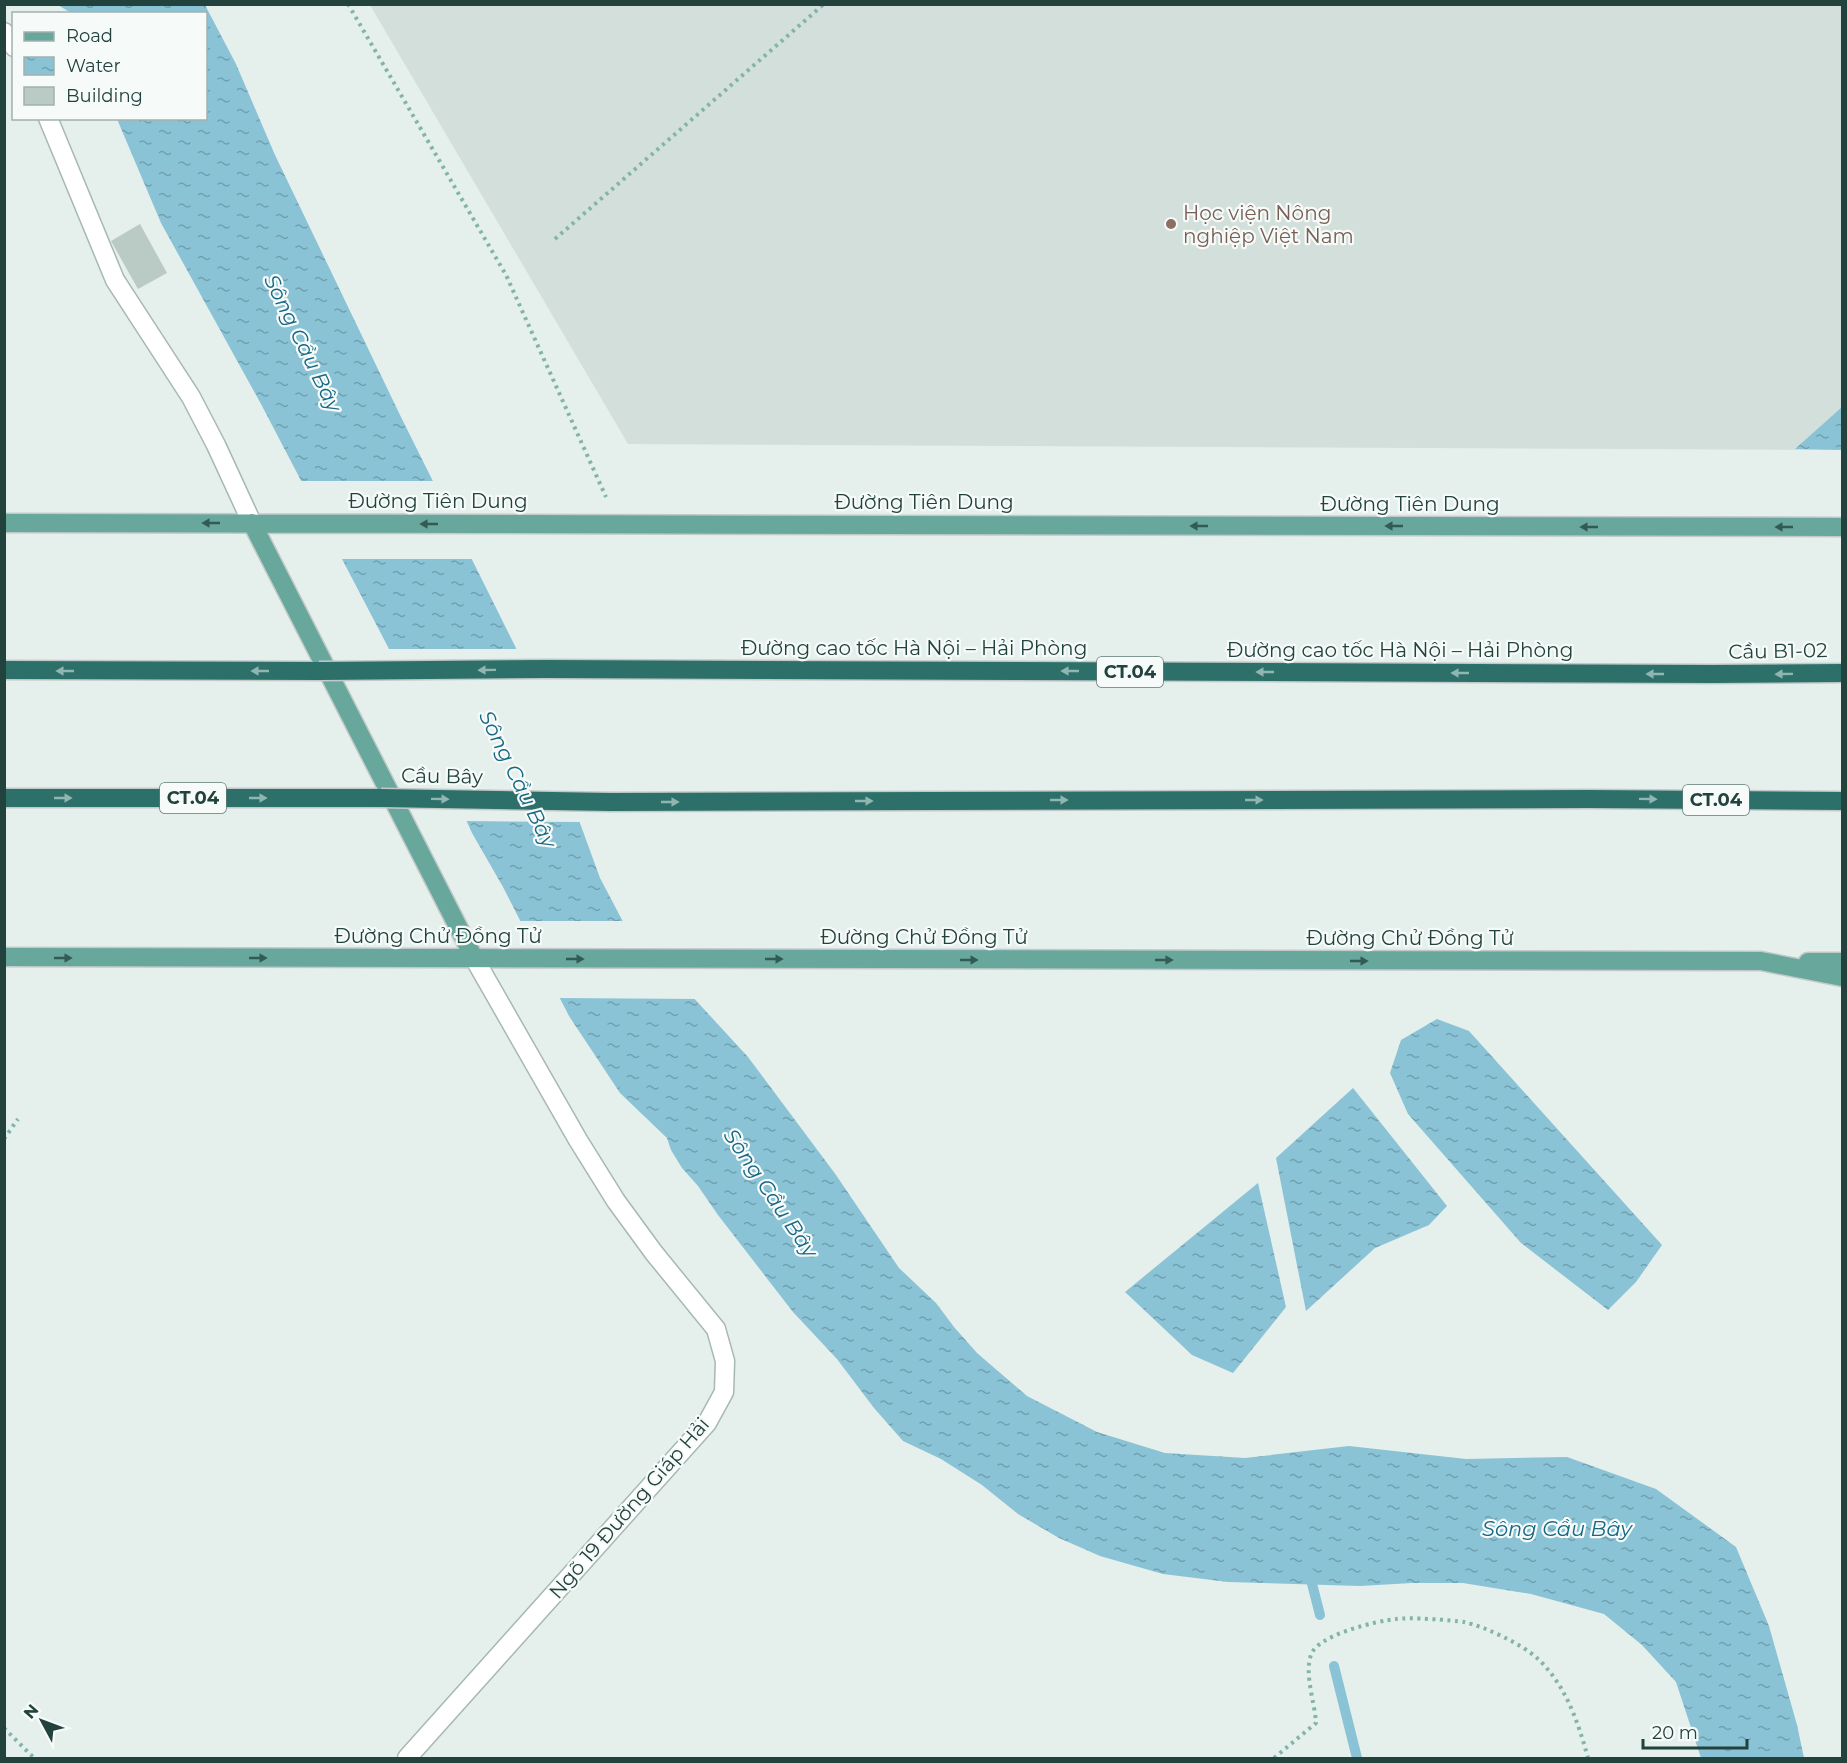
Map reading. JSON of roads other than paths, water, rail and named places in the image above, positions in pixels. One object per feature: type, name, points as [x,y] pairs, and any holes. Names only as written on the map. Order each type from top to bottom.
[{"type":"highway","name":"Đường cao tốc Hà Nội – Hải Phòng","points":[[4,670],[546,669],[1713,674]]},
{"type":"highway","name":"Cầu B1-02","points":[[1713,674],[1842,673]]},
{"type":"highway","name":"Cầu Bây","points":[[4,798],[381,798],[611,802],[1589,799],[1842,801]]},
{"type":"main road","name":"Đường Tiên Dung","points":[[4,523],[1842,527]]},
{"type":"main road","points":[[261,523],[474,958]]},
{"type":"main road","name":"Đường Chử Đồng Tử","points":[[4,957],[1761,962],[1842,977]]},
{"type":"main road","points":[[1761,962],[1842,962]]},
{"type":"street","points":[[49,120],[115,280],[191,397],[261,523]]},
{"type":"street","name":"Ngõ 19 Đường Giáp Hải","points":[[407,1758],[707,1423],[724,1392],[725,1360],[716,1329],[654,1253],[616,1201],[578,1140],[474,958]]},
{"type":"water","name":"Sông Cầu Bây","points":[[58,5],[205,5],[236,64],[275,155],[400,415],[516,648],[600,878],[649,971],[679,982],[748,1057],[836,1175],[899,1268],[936,1303],[977,1353],[1027,1396],[1097,1432],[1165,1453],[1245,1458],[1349,1446],[1466,1459],[1567,1457],[1656,1489],[1736,1547],[1769,1626],[1804,1758],[1701,1758],[1676,1682],[1642,1645],[1604,1614],[1531,1594],[1463,1583],[1360,1586],[1228,1582],[1163,1574],[1100,1556],[1059,1538],[1018,1514],[982,1485],[941,1459],[903,1441],[874,1408],[837,1359],[793,1312],[682,1168],[667,1138],[620,1093],[569,1016],[503,887],[472,833],[388,647],[261,404],[161,223],[117,120],[207,120],[207,12],[69,12]]},
{"type":"water","points":[[1842,407],[1842,450],[1795,449]]},
{"type":"water","points":[[1437,1019],[1469,1031],[1662,1245],[1636,1282],[1608,1310],[1521,1243],[1408,1114],[1390,1073],[1401,1040]]},
{"type":"water","points":[[1353,1088],[1447,1206],[1429,1225],[1375,1248],[1306,1311],[1276,1158]]},
{"type":"water","points":[[1258,1183],[1286,1307],[1233,1373],[1192,1355],[1125,1292]]},
{"type":"waterway","points":[[1309,1572],[1320,1615]]},
{"type":"waterway","points":[[1334,1666],[1357,1758]]},
{"type":"place","name":"Học viện Nông nghiệp Việt Nam","points":[[1171,224]]}]
